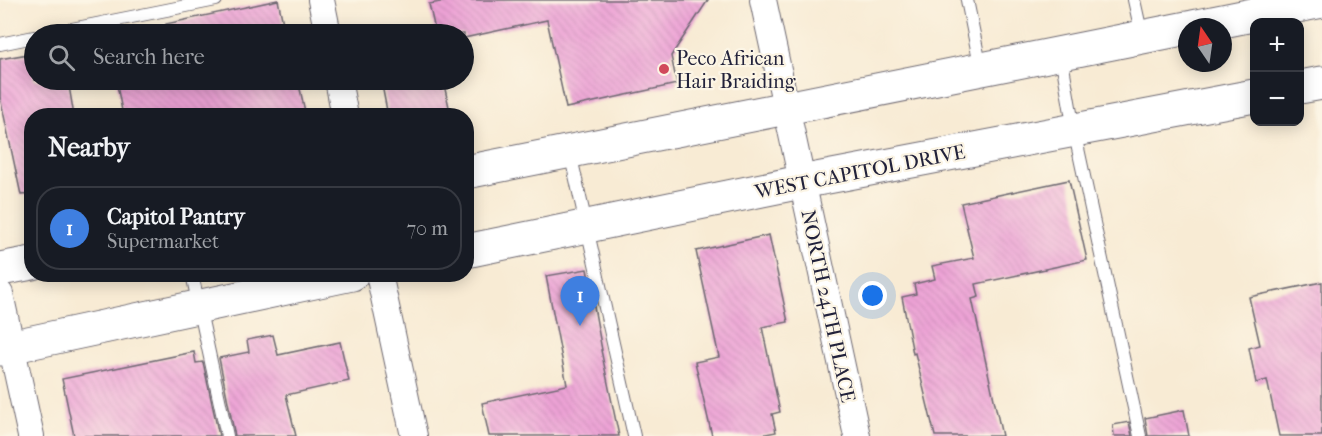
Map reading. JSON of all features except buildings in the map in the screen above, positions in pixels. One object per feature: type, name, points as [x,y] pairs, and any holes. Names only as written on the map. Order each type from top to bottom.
[{"type":"main road","points":[[1232,19],[1322,1]]},
{"type":"main road","points":[[474,170],[1178,30]]},
{"type":"main road","points":[[1304,86],[1322,83]]},
{"type":"main road","name":"WEST CAPITOL DRIVE","points":[[474,249],[801,182],[1250,97]]},
{"type":"main road","points":[[0,269],[24,264]]},
{"type":"main road","points":[[6,347],[315,282]]},
{"type":"street","points":[[321,0],[326,24]]},
{"type":"street","name":"NORTH 24TH PLACE","points":[[763,0],[857,436]]},
{"type":"street","points":[[340,90],[343,108]]},
{"type":"street","points":[[381,282],[414,436]]},
{"type":"street","points":[[0,294],[6,347],[31,436]]},
{"type":"lane","points":[[97,24],[216,0]]},
{"type":"lane","points":[[967,0],[981,69]]},
{"type":"lane","points":[[1134,0],[1143,37]]},
{"type":"lane","points":[[0,44],[24,39]]},
{"type":"lane","points":[[1061,54],[1074,130],[1140,436]]},
{"type":"lane","points":[[570,152],[634,436]]},
{"type":"lane","points":[[194,282],[227,436]]},
{"type":"place","name":"Peco African Hair Braiding","points":[[664,69]]},
{"type":"place","name":"Capitol Pantry","points":[[580,326]]}]
